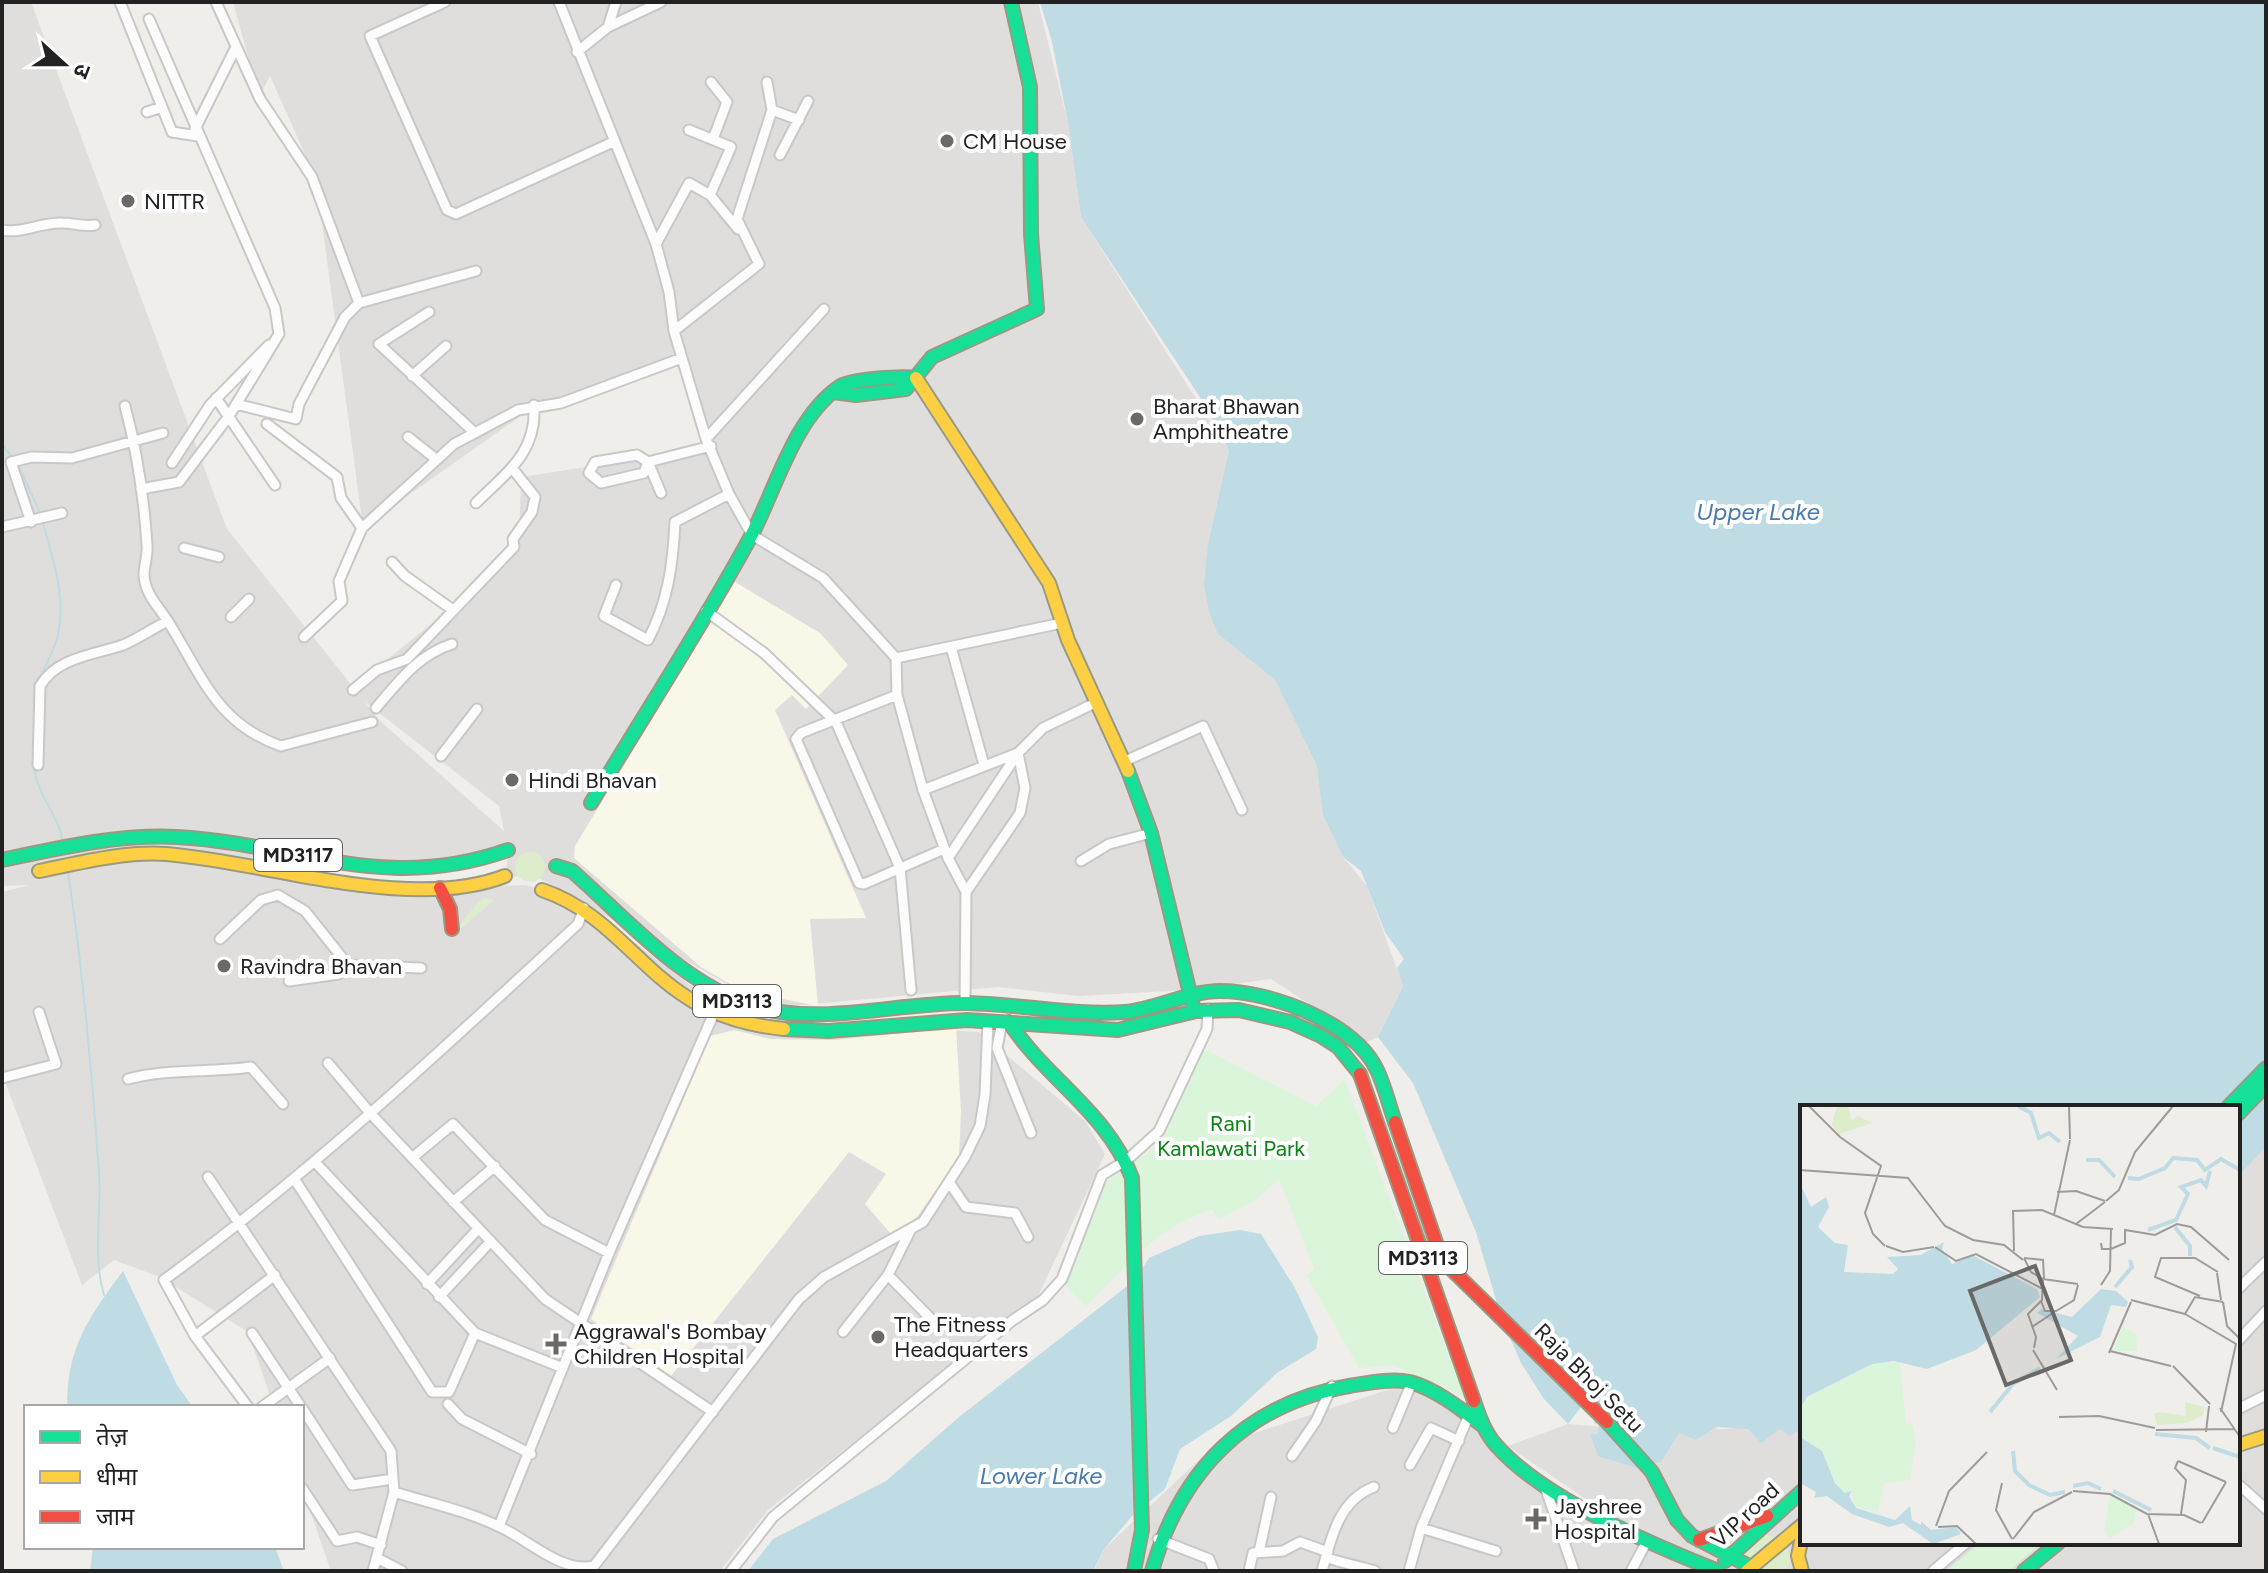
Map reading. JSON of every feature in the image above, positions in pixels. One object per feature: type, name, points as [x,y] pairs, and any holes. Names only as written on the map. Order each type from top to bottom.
[{"type":"main road","points":[[916,378],[932,357],[1021,319],[1037,309],[1031,234],[1030,87],[1011,2]]},
{"type":"main road","points":[[591,803],[752,535],[773,482],[812,416],[840,386],[903,376],[916,378],[1043,571],[1062,623],[1125,761],[1151,833],[1194,1012]]},
{"type":"main road","name":"MD3117","points":[[2,860],[138,835],[181,837],[387,870],[465,865],[508,850]]},
{"type":"main road","name":"MD3117","points":[[39,871],[88,861],[164,854],[344,883],[477,887],[505,876]]},
{"type":"main road","name":"MD3113","points":[[556,866],[572,871],[696,980],[744,1004],[806,1013],[965,1003],[1125,1012],[1191,995]]},
{"type":"main road","points":[[440,888],[450,909],[452,929]]},
{"type":"main road","name":"MD3113","points":[[542,890],[562,894],[584,908],[679,992],[714,1013],[763,1029],[796,1033],[1000,1021],[1126,1030],[1208,1009],[1260,1014],[1313,1031],[1336,1046],[1362,1076],[1441,1311],[1493,1443],[1509,1458],[1543,1480],[1647,1541]]},
{"type":"main road","name":"Raja Bhoj Setu","points":[[1191,995],[1218,991],[1267,996],[1320,1018],[1350,1040],[1376,1068],[1442,1260],[1629,1444],[1652,1472],[1677,1520],[1696,1538]]},
{"type":"main road","points":[[1000,1021],[1113,1137],[1127,1160],[1134,1207],[1142,1530],[1134,1571]]},
{"type":"main road","points":[[2230,1105],[2266,1068]]},
{"type":"main road","points":[[2240,1112],[2266,1085]]},
{"type":"main road","points":[[1152,1571],[1158,1539],[1189,1485],[1218,1450],[1249,1422],[1276,1406],[1332,1386],[1382,1380],[1412,1382],[1486,1428]]},
{"type":"main road","points":[[2240,1444],[2265,1438]]},
{"type":"main road","name":"VIP road","points":[[1717,1571],[1800,1493]]},
{"type":"main road","points":[[1696,1538],[1775,1513]]},
{"type":"main road","name":"VIP road","points":[[1753,1570],[1800,1527]]},
{"type":"main road","points":[[1696,1538],[1753,1570]]},
{"type":"main road","points":[[1647,1541],[1717,1571]]},
{"type":"main road","points":[[1800,1545],[1798,1556],[1802,1571]]},
{"type":"main road","points":[[2024,1571],[2054,1545]]},
{"type":"street","points":[[120,2],[172,132],[197,132]]},
{"type":"street","points":[[216,2],[260,99],[312,177],[359,303]]},
{"type":"street","points":[[445,2],[370,36],[447,210],[456,214],[613,142]]},
{"type":"street","points":[[559,2],[656,244],[669,292],[674,331],[708,442],[729,494],[752,535],[823,578],[896,658],[897,695],[923,790],[946,854],[966,892],[965,1003]]},
{"type":"street","points":[[608,27],[616,2]]},
{"type":"street","points":[[577,52],[608,27],[661,2]]},
{"type":"street","points":[[141,489],[179,482],[229,416],[279,334],[275,308],[149,19]]},
{"type":"street","points":[[197,132],[235,49]]},
{"type":"street","points":[[711,82],[727,102],[713,139]]},
{"type":"street","points":[[674,331],[759,264],[737,219],[772,110],[767,82]]},
{"type":"street","points":[[780,155],[808,101]]},
{"type":"street","points":[[147,112],[162,107]]},
{"type":"street","points":[[772,110],[799,120]]},
{"type":"street","points":[[689,130],[731,147],[710,195]]},
{"type":"street","points":[[656,244],[689,183],[710,195],[748,241]]},
{"type":"street","points":[[2,230],[15,232],[63,223],[77,227],[95,225]]},
{"type":"street","points":[[236,404],[296,419],[299,404],[345,317],[359,303],[476,271]]},
{"type":"street","points":[[648,462],[708,442],[824,309]]},
{"type":"street","points":[[429,312],[379,344],[475,433]]},
{"type":"street","points":[[172,463],[216,398],[279,334]]},
{"type":"street","points":[[412,376],[446,346]]},
{"type":"street","points":[[304,637],[342,601],[339,581],[362,528],[436,459],[475,433],[534,405],[561,403],[682,358]]},
{"type":"street","points":[[216,398],[275,485]]},
{"type":"street","points":[[476,503],[521,459],[536,429],[534,405]]},
{"type":"street","points":[[125,406],[135,443],[141,489],[147,549],[144,577],[152,601],[168,621],[205,690],[230,717],[269,742],[281,746],[295,745],[372,722]]},
{"type":"street","points":[[267,424],[337,477],[341,498],[362,528]]},
{"type":"street","points":[[40,520],[11,462],[22,458],[72,458],[163,433]]},
{"type":"street","points":[[408,437],[436,459]]},
{"type":"street","points":[[648,462],[644,473],[601,483],[589,473],[595,462],[637,455],[648,462],[661,493]]},
{"type":"street","points":[[353,690],[377,670],[407,659],[514,547],[513,539],[532,512],[535,492],[512,468]]},
{"type":"street","points":[[616,585],[604,616],[648,640],[661,615],[670,575],[675,522],[729,494]]},
{"type":"street","points":[[2,527],[62,513]]},
{"type":"street","points":[[184,548],[219,557]]},
{"type":"street","points":[[392,562],[405,576],[453,610]]},
{"type":"street","points":[[231,617],[249,599]]},
{"type":"street","points":[[706,611],[764,653],[836,722],[900,868],[911,990]]},
{"type":"street","points":[[38,765],[40,686],[45,677],[71,660],[124,644],[168,621]]},
{"type":"street","points":[[896,658],[1062,623]]},
{"type":"street","points":[[376,708],[409,669],[435,649],[452,644]]},
{"type":"street","points":[[951,647],[984,765]]},
{"type":"street","points":[[897,695],[836,722],[801,733],[796,739],[859,883],[864,884],[900,868],[946,854],[1018,753],[1043,728],[1097,702]]},
{"type":"street","points":[[441,756],[477,709]]},
{"type":"street","points":[[1125,761],[1203,726],[1242,810]]},
{"type":"street","points":[[923,790],[1018,753]]},
{"type":"street","points":[[966,892],[1020,813],[1025,788],[1018,753]]},
{"type":"street","points":[[1081,861],[1109,844],[1151,833]]},
{"type":"street","points":[[220,939],[261,900],[278,895],[305,911],[348,965]]},
{"type":"street","points":[[247,1405],[195,1336],[164,1280],[295,1180],[371,1114],[578,924],[584,908]]},
{"type":"street","points":[[289,981],[339,974],[348,965],[421,968]]},
{"type":"street","points":[[731,1571],[773,1517],[1013,1320],[1043,1300],[1062,1279],[1106,1172],[1127,1160],[1159,1131],[1207,1029],[1208,1009]]},
{"type":"street","points":[[2,1078],[56,1064],[39,1012]]},
{"type":"street","points":[[499,1526],[531,1454],[609,1253],[714,1013]]},
{"type":"street","points":[[1000,1021],[997,1048],[1031,1133]]},
{"type":"street","points":[[394,1492],[499,1526],[563,1563],[582,1569],[594,1566],[799,1299],[824,1277],[923,1222],[980,1126],[1000,1021]]},
{"type":"street","points":[[328,1063],[371,1114],[545,1299],[713,1412]]},
{"type":"street","points":[[128,1079],[161,1070],[207,1073],[251,1067],[283,1104]]},
{"type":"street","points":[[412,1158],[453,1124],[545,1220],[609,1253]]},
{"type":"street","points":[[315,1162],[475,1333],[563,1368]]},
{"type":"street","points":[[453,1202],[495,1166]]},
{"type":"street","points":[[208,1177],[391,1451],[394,1492],[373,1571]]},
{"type":"street","points":[[295,1180],[432,1392],[449,1392],[475,1333]]},
{"type":"street","points":[[949,1182],[966,1207],[1015,1213],[1028,1237]]},
{"type":"street","points":[[427,1284],[478,1229]]},
{"type":"street","points":[[843,1332],[888,1275],[910,1231]]},
{"type":"street","points":[[439,1297],[491,1241]]},
{"type":"street","points":[[2240,1287],[2266,1262]]},
{"type":"street","points":[[195,1336],[275,1275]]},
{"type":"street","points":[[888,1275],[937,1325]]},
{"type":"street","points":[[2240,1339],[2266,1311]]},
{"type":"street","points":[[252,1333],[300,1405]]},
{"type":"street","points":[[265,1405],[330,1358]]},
{"type":"street","points":[[1393,1428],[1412,1382]]},
{"type":"street","points":[[1292,1456],[1316,1421],[1332,1386]]},
{"type":"street","points":[[2240,1408],[2266,1395]]},
{"type":"street","points":[[448,1404],[462,1419],[531,1454]]},
{"type":"street","points":[[304,1411],[352,1485],[393,1479]]},
{"type":"street","points":[[1409,1571],[1421,1528],[1469,1415]]},
{"type":"street","points":[[1410,1465],[1431,1428],[1459,1441]]},
{"type":"street","points":[[1543,1480],[1574,1571]]},
{"type":"street","points":[[2240,1486],[2266,1509]]},
{"type":"street","points":[[1322,1571],[1343,1510],[1357,1493],[1374,1487]]},
{"type":"street","points":[[304,1491],[337,1541],[357,1537],[381,1545]]},
{"type":"street","points":[[1259,1552],[1271,1497]]},
{"type":"street","points":[[1421,1528],[1496,1551]]},
{"type":"street","points":[[1158,1539],[1209,1559],[1214,1571]]},
{"type":"street","points":[[1633,1570],[1647,1541]]},
{"type":"street","points":[[1249,1571],[1250,1555],[1283,1551],[1300,1542],[1343,1564],[1352,1563],[1375,1571]]},
{"type":"street","points":[[1933,1571],[1964,1545]]},
{"type":"street","points":[[377,1558],[402,1571]]},
{"type":"shaded area","points":[[2,2],[31,2],[227,529],[353,687],[451,608],[519,546],[521,477],[709,448],[679,359],[535,406],[363,527],[316,179],[270,76],[259,96],[233,2],[1038,2],[1070,131],[1081,217],[1229,451],[1218,634],[1275,680],[1317,766],[1326,821],[1343,857],[1367,886],[1403,986],[1378,1037],[1367,1042],[1271,979],[1188,990],[1079,996],[998,987],[770,1008],[580,901],[736,1020],[979,1032],[1085,1121],[1105,1154],[1038,1296],[768,1510],[720,1571],[331,1571],[304,1494],[304,1405],[273,1405],[248,1332],[160,1277],[114,1260],[82,1285],[2,1074],[2,892],[29,885],[2,886]],"holes":[[[365,702],[499,806],[504,831],[379,720]],[[509,849],[505,879],[530,873],[569,895],[524,885],[393,889],[293,873],[453,866]]]},
{"type":"shaded area","points":[[735,582],[820,633],[848,665],[806,709],[792,695],[775,710],[866,918],[810,919],[818,1006],[742,991],[701,967],[574,858],[575,846]]},
{"type":"shaded area","points":[[956,1028],[961,1111],[959,1157],[917,1217],[891,1234],[865,1204],[886,1174],[849,1152],[671,1376],[591,1319],[710,1036],[734,1030],[770,1039],[833,1040]]},
{"type":"shaded area","points":[[2266,1063],[2266,1571],[1094,1571],[1104,1549],[1214,1446],[1412,1382],[1544,1482],[1634,1532],[1508,1446],[1568,1424],[1679,1433],[1800,1422],[1800,1545],[2240,1545],[2239,1105]]},
{"type":"shaded area","points":[[1716,1427],[1740,1461],[1717,1519],[1687,1530],[1658,1525],[1644,1514],[1682,1434],[1696,1439]]},
{"type":"green space","points":[[530,852],[541,856],[545,867],[541,878],[530,882],[519,878],[515,867],[519,856]]},
{"type":"green space","points":[[484,898],[494,900],[449,939],[478,902]]},
{"type":"green space","name":"Rani Kamlawati Park","points":[[1204,1049],[1316,1106],[1345,1080],[1464,1397],[1392,1365],[1359,1368],[1307,1276],[1314,1269],[1279,1179],[1253,1202],[1218,1219],[1213,1210],[1176,1225],[1144,1249],[1086,1306],[1062,1283],[1103,1184],[1153,1149]]},
{"type":"green space","points":[[1761,1534],[1778,1539],[1786,1546],[1790,1563],[1785,1571],[1740,1571],[1726,1564],[1720,1548],[1724,1544]]},
{"type":"green space","points":[[1978,1545],[2039,1545],[2009,1571],[1946,1571]]},
{"type":"water","name":"Upper Lake","points":[[1040,2],[2266,2],[2266,1146],[2240,1175],[2240,1105],[1800,1105],[1800,1429],[1790,1436],[1780,1429],[1761,1443],[1748,1429],[1716,1427],[1696,1440],[1679,1433],[1661,1462],[1637,1468],[1598,1456],[1590,1434],[1598,1434],[1599,1425],[1594,1423],[1597,1409],[1584,1403],[1568,1424],[1544,1399],[1521,1363],[1501,1317],[1476,1232],[1413,1083],[1378,1037],[1403,986],[1397,968],[1404,959],[1385,932],[1361,871],[1343,857],[1323,815],[1317,766],[1275,680],[1218,634],[1209,612],[1204,584],[1208,545],[1229,451],[1207,408],[1081,217],[1069,128],[1052,42]]},
{"type":"water","name":"Lower Lake","points":[[1240,1230],[1261,1234],[1295,1288],[1318,1337],[1316,1349],[1277,1373],[1231,1416],[1180,1449],[1165,1489],[1133,1515],[1104,1549],[1093,1571],[748,1571],[773,1539],[886,1481],[959,1417],[1135,1280],[1149,1258],[1199,1236]]},
{"type":"water","points":[[123,1271],[177,1385],[192,1405],[67,1405],[76,1349],[100,1303]]},
{"type":"water","points":[[93,1549],[276,1549],[284,1571],[90,1571]]},
{"type":"waterway","points":[[2,445],[14,459]]},
{"type":"waterway","points":[[18,464],[40,513]]},
{"type":"waterway","points":[[38,682],[56,641],[60,621],[57,578],[43,523]]},
{"type":"waterway","points":[[34,733],[36,692]]},
{"type":"waterway","points":[[34,756],[37,779],[63,842]]},
{"type":"waterway","points":[[68,872],[83,984],[93,1098],[100,1188],[99,1265],[104,1295]]},
{"type":"traffic: fast","points":[[833,392],[856,395],[906,389],[932,357],[1037,309],[1031,234],[1030,87],[1011,2]]},
{"type":"traffic: fast","points":[[591,803],[731,572],[809,418],[823,401],[845,384],[899,377],[916,378]]},
{"type":"traffic: fast","points":[[1128,771],[1151,833],[1193,1006]]},
{"type":"traffic: fast","points":[[2,860],[89,843],[155,837],[221,841],[381,867],[421,868],[463,862],[508,850]]},
{"type":"traffic: fast","points":[[556,866],[572,871],[658,949],[704,983],[729,997],[782,1012],[834,1014],[968,1003],[1125,1012],[1220,991],[1240,992],[1286,1003],[1330,1024],[1350,1037],[1366,1053],[1380,1076],[1395,1122]]},
{"type":"traffic: fast","points":[[784,1029],[828,1031],[967,1020],[1118,1030],[1196,1011],[1239,1010],[1290,1022],[1321,1036],[1338,1047],[1360,1074]]},
{"type":"traffic: fast","points":[[1009,1022],[1107,1134],[1132,1178],[1142,1530],[1134,1571]]},
{"type":"traffic: fast","points":[[2230,1105],[2266,1068]]},
{"type":"traffic: fast","points":[[2240,1112],[2266,1085]]},
{"type":"traffic: fast","points":[[1152,1571],[1164,1535],[1199,1474],[1222,1448],[1248,1426],[1278,1409],[1312,1395],[1349,1386],[1403,1381],[1420,1385],[1439,1395],[1483,1426]]},
{"type":"traffic: fast","points":[[1474,1401],[1492,1440],[1516,1465],[1541,1484],[1600,1518],[1718,1571]]},
{"type":"traffic: fast","points":[[1607,1422],[1652,1472],[1677,1520],[1692,1536],[1751,1567]]},
{"type":"traffic: fast","points":[[1725,1561],[1800,1493]]},
{"type":"traffic: fast","points":[[2024,1571],[2056,1545]]},
{"type":"traffic: slow","points":[[916,378],[1049,583],[1068,640],[1128,771]]},
{"type":"traffic: slow","points":[[39,871],[102,858],[166,854],[383,887],[426,889],[467,886],[505,876]]},
{"type":"traffic: slow","points":[[542,890],[587,913],[657,975],[696,1003],[738,1020],[784,1029]]},
{"type":"traffic: slow","points":[[2240,1444],[2266,1436]]},
{"type":"traffic: slow","points":[[1747,1571],[1800,1527]]},
{"type":"traffic: slow","points":[[1800,1545],[1798,1556],[1802,1571]]},
{"type":"traffic: jam","points":[[440,888],[450,909],[452,929]]},
{"type":"traffic: jam","points":[[1360,1074],[1474,1401]]},
{"type":"traffic: jam","points":[[1395,1122],[1442,1260],[1607,1422]]},
{"type":"traffic: jam","points":[[1699,1540],[1767,1516]]},
{"type":"place","name":"CM House","points":[[947,141]]},
{"type":"place","name":"NITTR","points":[[128,201]]},
{"type":"place","name":"Bharat Bhawan Amphitheatre","points":[[1137,419]]},
{"type":"place","name":"Hindi Bhavan","points":[[512,780]]},
{"type":"place","name":"Ravindra Bhavan","points":[[224,966]]},
{"type":"place","name":"The Fitness Headquarters","points":[[878,1337]]},
{"type":"place","name":"Aggrawal's Bombay Children Hospital","points":[[556,1344]]},
{"type":"place","name":"Jayshree Hospital","points":[[1536,1519]]}]
